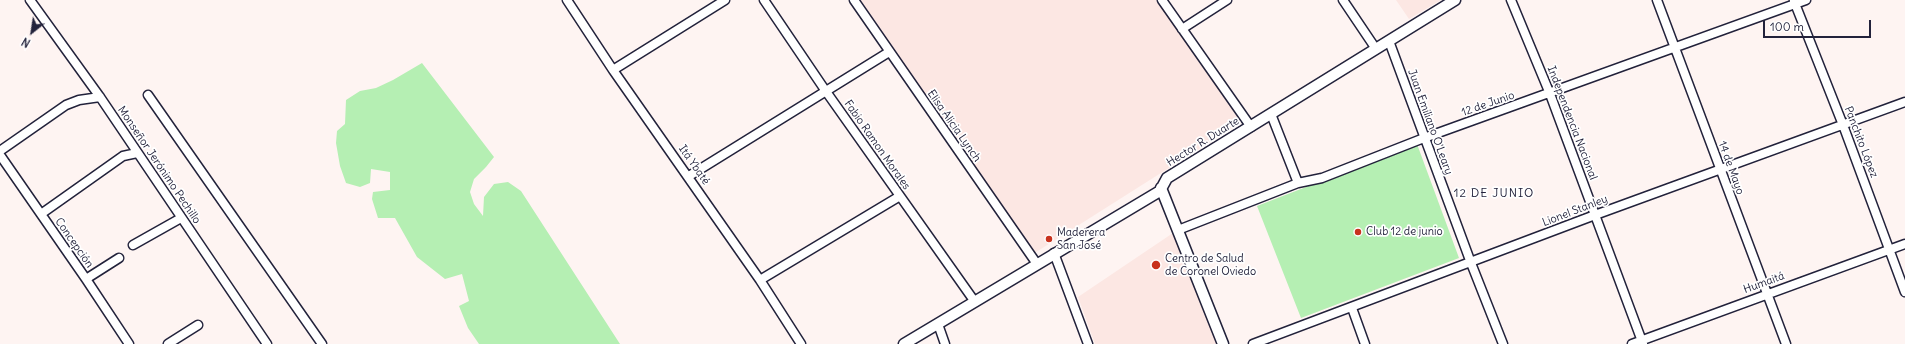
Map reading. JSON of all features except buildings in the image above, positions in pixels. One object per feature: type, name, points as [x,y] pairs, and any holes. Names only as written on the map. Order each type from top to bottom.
[{"type":"street","name":"Monseñor Jerónimo Pechillo","points":[[30,0],[138,152],[267,344]]},
{"type":"street","name":"Itá Ybaté","points":[[567,0],[613,70],[689,176],[760,280],[801,344]]},
{"type":"street","points":[[613,70],[725,0]]},
{"type":"street","name":"Fabio Ramon Morales","points":[[764,0],[825,90],[975,302]]},
{"type":"street","name":"Elisa Alicia Lynch","points":[[854,0],[1037,264]]},
{"type":"street","points":[[1162,0],[1250,127]]},
{"type":"street","points":[[1182,29],[1227,0]]},
{"type":"street","points":[[1343,0],[1376,49]]},
{"type":"street","name":"Hector R. Duarte","points":[[904,344],[1160,191],[1167,178],[1456,0]]},
{"type":"street","name":"Independencia Nacional","points":[[1511,0],[1550,94],[1642,342]]},
{"type":"street","name":"14 de Mayo","points":[[1656,0],[1786,344]]},
{"type":"street","name":"12 de Junio","points":[[1178,230],[1298,183],[1322,178],[1424,138],[1550,94],[1794,2],[1806,0]]},
{"type":"street","name":"Panchito López","points":[[1794,2],[1843,125],[1905,292]]},
{"type":"street","name":"Juan Emiliano O'Leary","points":[[1389,41],[1471,263],[1503,344]]},
{"type":"street","points":[[689,176],[825,90],[889,52]]},
{"type":"street","points":[[148,96],[322,344]]},
{"type":"street","points":[[0,151],[66,105],[79,100],[100,97]]},
{"type":"street","name":"Lionel Stanley","points":[[1253,344],[1352,308],[1595,215],[1905,102]]},
{"type":"street","points":[[1271,114],[1298,183]]},
{"type":"street","points":[[41,214],[123,156],[138,152]]},
{"type":"street","name":"Concepción","points":[[0,155],[129,344]]},
{"type":"street","points":[[1161,188],[1223,344]]},
{"type":"street","points":[[760,280],[900,196]]},
{"type":"street","points":[[133,246],[182,218]]},
{"type":"street","name":"Humaitá","points":[[1632,344],[1642,342],[1766,294],[1905,244]]},
{"type":"street","points":[[1054,253],[1088,344]]},
{"type":"street","points":[[86,279],[120,258]]},
{"type":"street","points":[[1352,308],[1365,344]]},
{"type":"street","points":[[938,324],[945,344]]},
{"type":"street","points":[[168,344],[198,325]]},
{"type":"shaded area","points":[[858,0],[1160,0],[1243,121],[1033,254]]},
{"type":"shaded area","points":[[1396,0],[1441,0],[1409,19]]},
{"type":"shaded area","name":"Centro de Salud de Coronel Oviedo","points":[[1173,233],[1217,344],[1095,344],[1078,297]]},
{"type":"green space","points":[[422,63],[494,157],[474,179],[470,192],[474,204],[483,216],[484,197],[494,184],[508,182],[521,191],[620,344],[479,344],[468,328],[459,306],[469,301],[462,274],[445,279],[417,257],[395,218],[378,218],[372,199],[373,192],[390,190],[390,172],[371,169],[370,183],[360,187],[346,183],[340,166],[336,143],[337,131],[345,124],[346,100],[360,91],[376,88],[393,80]]},
{"type":"green space","name":"Club 12 de junio","points":[[1417,144],[1459,258],[1301,318],[1257,206]]},
{"type":"place","name":"Club 12 de junio","points":[[1358,232]]},
{"type":"place","name":"Maderera San José","points":[[1049,239]]},
{"type":"place","name":"Centro de Salud de Coronel Oviedo","points":[[1156,265]]},
{"type":"district","name":"12 DE JUNIO","points":[[1494,194]]}]
